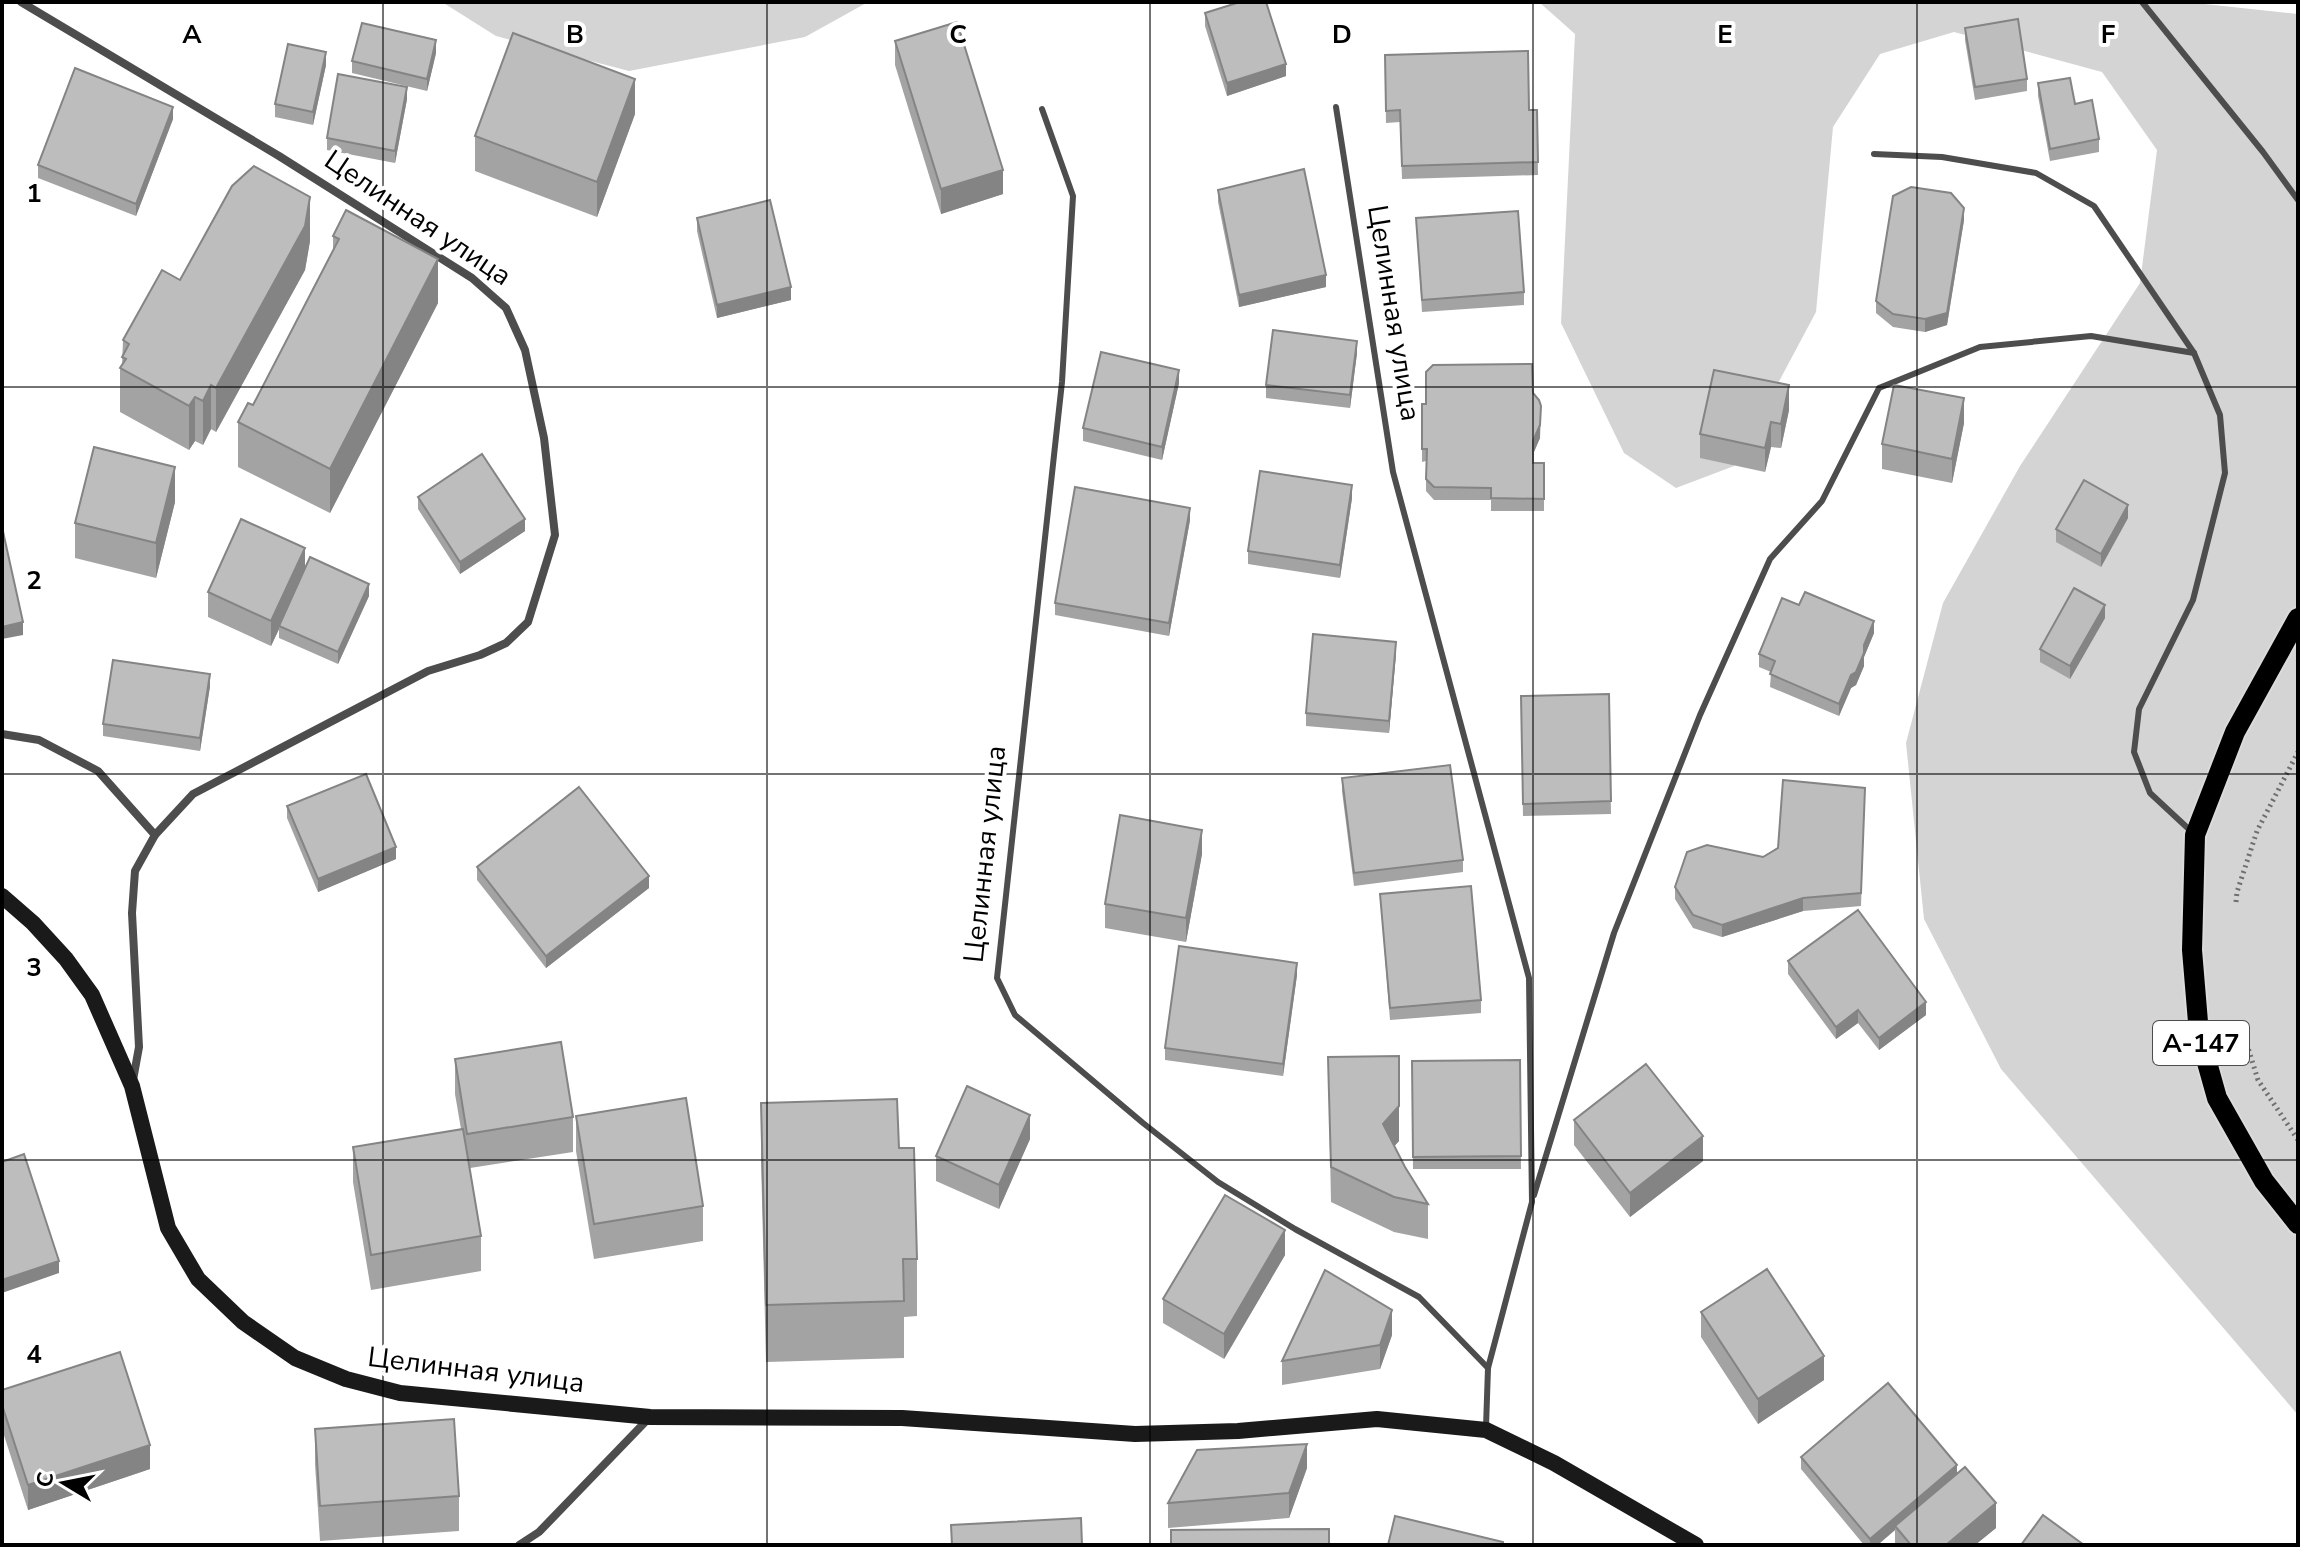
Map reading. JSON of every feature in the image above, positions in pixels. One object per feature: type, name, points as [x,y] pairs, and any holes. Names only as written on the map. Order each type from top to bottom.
[{"type":"main road","name":"А-147","points":[[2298,618],[2235,732],[2195,835],[2192,950],[2199,1034],[2217,1098],[2264,1181],[2298,1224]]},
{"type":"street","name":"Целинная улица","points":[[21,2],[279,156],[472,278],[506,308],[525,350],[544,438],[555,535],[528,622],[506,643],[480,655],[428,671],[193,794],[155,835],[135,871],[132,913],[139,1047],[132,1086]]},
{"type":"street","points":[[2,734],[39,740],[98,771],[155,835]]},
{"type":"street","name":"Целинная улица","points":[[2,896],[58,950],[92,995],[132,1086],[168,1228],[198,1279],[243,1322],[295,1358],[346,1379],[400,1393],[650,1417],[902,1418],[1135,1434],[1238,1431],[1377,1419],[1486,1430],[1554,1463],[1696,1545]]},
{"type":"street","points":[[519,1545],[539,1532],[650,1417]]},
{"type":"lane","points":[[2142,2],[2298,200]]},
{"type":"lane","name":"Целинная улица","points":[[1336,107],[1393,472],[1529,978],[1532,1202],[1488,1368],[1486,1430]]},
{"type":"lane","name":"Целинная улица","points":[[1042,109],[1073,196],[1062,382],[997,978],[1015,1015],[1181,1153],[1231,1190],[1295,1229],[1419,1297],[1488,1368]]},
{"type":"lane","points":[[1874,154],[1942,157],[2036,173],[2094,206],[2194,353],[2220,415],[2225,473],[2193,600],[2139,709],[2134,752],[2150,793],[2195,835]]},
{"type":"lane","points":[[1532,1202],[1614,933],[1700,715],[1770,559],[1822,501],[1879,388],[1980,347],[2091,336],[2194,353]]},
{"type":"path","points":[[2236,907],[2237,892],[2257,831],[2298,752]]},
{"type":"path","points":[[2244,1036],[2258,1080],[2298,1140]]},
{"type":"shaded area","points":[[442,2],[868,2],[805,37],[629,71],[496,36]]},
{"type":"shaded area","points":[[1539,2],[2186,2],[2298,14],[2298,1415],[2001,1069],[1924,919],[1906,743],[1943,603],[2020,466],[2140,283],[2157,150],[2102,72],[1954,32],[1880,54],[1833,127],[1816,312],[1734,466],[1676,488],[1624,453],[1561,323],[1575,34]]},
{"type":"building","points":[[1240,2],[1266,2],[1286,64],[1227,83],[1205,13]]},
{"type":"building","points":[[2018,19],[2027,79],[1975,87],[1965,28]]},
{"type":"building","points":[[957,22],[1003,170],[941,189],[895,41]]},
{"type":"building","points":[[362,23],[436,40],[427,79],[352,61]]},
{"type":"building","points":[[513,33],[635,79],[597,182],[475,136]]},
{"type":"building","points":[[288,44],[326,52],[313,112],[275,104]]},
{"type":"building","points":[[1528,51],[1529,110],[1537,110],[1538,162],[1402,166],[1400,110],[1386,111],[1385,55]]},
{"type":"building","points":[[75,68],[173,107],[136,204],[38,165]]},
{"type":"building","points":[[338,74],[407,87],[395,151],[327,138]]},
{"type":"building","points":[[2070,78],[2075,104],[2092,100],[2099,139],[2050,149],[2038,83]]},
{"type":"building","points":[[254,166],[310,197],[305,226],[216,388],[211,385],[203,401],[195,397],[189,406],[120,368],[126,359],[122,357],[129,344],[123,340],[162,270],[180,280],[232,186]]},
{"type":"building","points":[[1304,169],[1326,275],[1239,295],[1218,190]]},
{"type":"building","points":[[1911,187],[1951,193],[1964,208],[1947,313],[1925,319],[1893,314],[1876,301],[1893,196]]},
{"type":"building","points":[[770,200],[791,287],[717,305],[697,218]]},
{"type":"building","points":[[346,210],[438,259],[330,469],[238,422],[248,403],[253,405],[339,239],[333,236]]},
{"type":"building","points":[[1518,211],[1524,292],[1422,300],[1416,218]]},
{"type":"building","points":[[1273,330],[1357,341],[1350,395],[1266,385]]},
{"type":"building","points":[[1101,352],[1179,370],[1162,447],[1083,428]]},
{"type":"building","points":[[1532,364],[1533,393],[1541,406],[1540,425],[1533,441],[1533,463],[1544,463],[1544,499],[1491,498],[1491,488],[1434,487],[1426,479],[1427,449],[1422,449],[1426,372],[1433,365]]},
{"type":"building","points":[[1714,370],[1789,385],[1781,424],[1771,422],[1765,448],[1700,434]]},
{"type":"building","points":[[1894,385],[1964,398],[1952,459],[1882,444]]},
{"type":"building","points":[[94,447],[175,467],[156,543],[75,523]]},
{"type":"building","points":[[482,454],[525,519],[460,562],[418,497]]},
{"type":"building","points":[[1260,471],[1352,485],[1340,565],[1248,551]]},
{"type":"building","points":[[2084,480],[2128,505],[2101,554],[2056,529]]},
{"type":"building","points":[[1075,487],[1190,508],[1169,623],[1055,603]]},
{"type":"building","points":[[241,519],[305,548],[271,621],[208,592]]},
{"type":"building","points":[[2,527],[23,622],[2,627]]},
{"type":"building","points":[[310,557],[369,584],[338,652],[279,626]]},
{"type":"building","points":[[2074,588],[2105,605],[2070,666],[2040,649]]},
{"type":"building","points":[[1805,592],[1874,621],[1856,672],[1851,675],[1839,704],[1770,674],[1775,661],[1759,654],[1782,598],[1799,605]]},
{"type":"building","points":[[1313,634],[1396,642],[1389,721],[1306,713]]},
{"type":"building","points":[[113,660],[210,674],[200,738],[103,724]]},
{"type":"building","points":[[1609,694],[1611,801],[1523,804],[1521,696]]},
{"type":"building","points":[[1450,765],[1463,860],[1354,873],[1342,778]]},
{"type":"building","points":[[366,774],[396,847],[318,879],[287,806]]},
{"type":"building","points":[[1783,780],[1865,788],[1861,893],[1803,898],[1722,925],[1693,915],[1675,887],[1687,852],[1707,845],[1763,857],[1778,848]]},
{"type":"building","points":[[579,787],[649,876],[546,956],[477,867]]},
{"type":"building","points":[[1120,815],[1202,830],[1186,918],[1105,904]]},
{"type":"building","points":[[1471,886],[1481,1000],[1390,1008],[1380,894]]},
{"type":"building","points":[[1858,910],[1926,1002],[1879,1038],[1858,1010],[1836,1027],[1788,961]]},
{"type":"building","points":[[1179,946],[1297,963],[1283,1064],[1165,1048]]},
{"type":"building","points":[[561,1042],[573,1117],[467,1134],[455,1059]]},
{"type":"building","points":[[1399,1056],[1399,1106],[1383,1124],[1428,1204],[1394,1197],[1331,1167],[1328,1057]]},
{"type":"building","points":[[1520,1060],[1521,1156],[1413,1157],[1412,1061]]},
{"type":"building","points":[[1646,1064],[1703,1136],[1630,1193],[1574,1120]]},
{"type":"building","points":[[967,1086],[1030,1115],[999,1185],[936,1156]]},
{"type":"building","points":[[686,1098],[703,1206],[594,1224],[576,1116]]},
{"type":"building","points":[[897,1099],[899,1148],[914,1148],[917,1259],[903,1259],[904,1301],[766,1305],[761,1103]]},
{"type":"building","points":[[463,1129],[481,1236],[371,1255],[353,1147]]},
{"type":"building","points":[[24,1154],[59,1261],[2,1280],[2,1162]]},
{"type":"building","points":[[1225,1195],[1285,1230],[1224,1334],[1163,1299]]},
{"type":"building","points":[[1767,1269],[1824,1356],[1758,1399],[1701,1312]]},
{"type":"building","points":[[1325,1270],[1392,1310],[1380,1345],[1282,1361]]},
{"type":"building","points":[[120,1352],[150,1445],[28,1485],[2,1405],[2,1390]]},
{"type":"building","points":[[1888,1383],[1957,1465],[1870,1539],[1801,1457]]},
{"type":"building","points":[[454,1419],[459,1496],[320,1506],[315,1429]]},
{"type":"building","points":[[1307,1444],[1289,1493],[1168,1503],[1197,1450]]},
{"type":"building","points":[[1965,1467],[1996,1503],[1946,1545],[1911,1545],[1895,1526]]},
{"type":"building","points":[[2043,1515],[2084,1545],[2021,1545]]},
{"type":"building","points":[[1395,1516],[1503,1542],[1503,1545],[1388,1545]]},
{"type":"building","points":[[1081,1518],[1082,1545],[952,1545],[951,1525]]},
{"type":"building","points":[[1329,1529],[1329,1545],[1171,1545],[1171,1530]]}]
